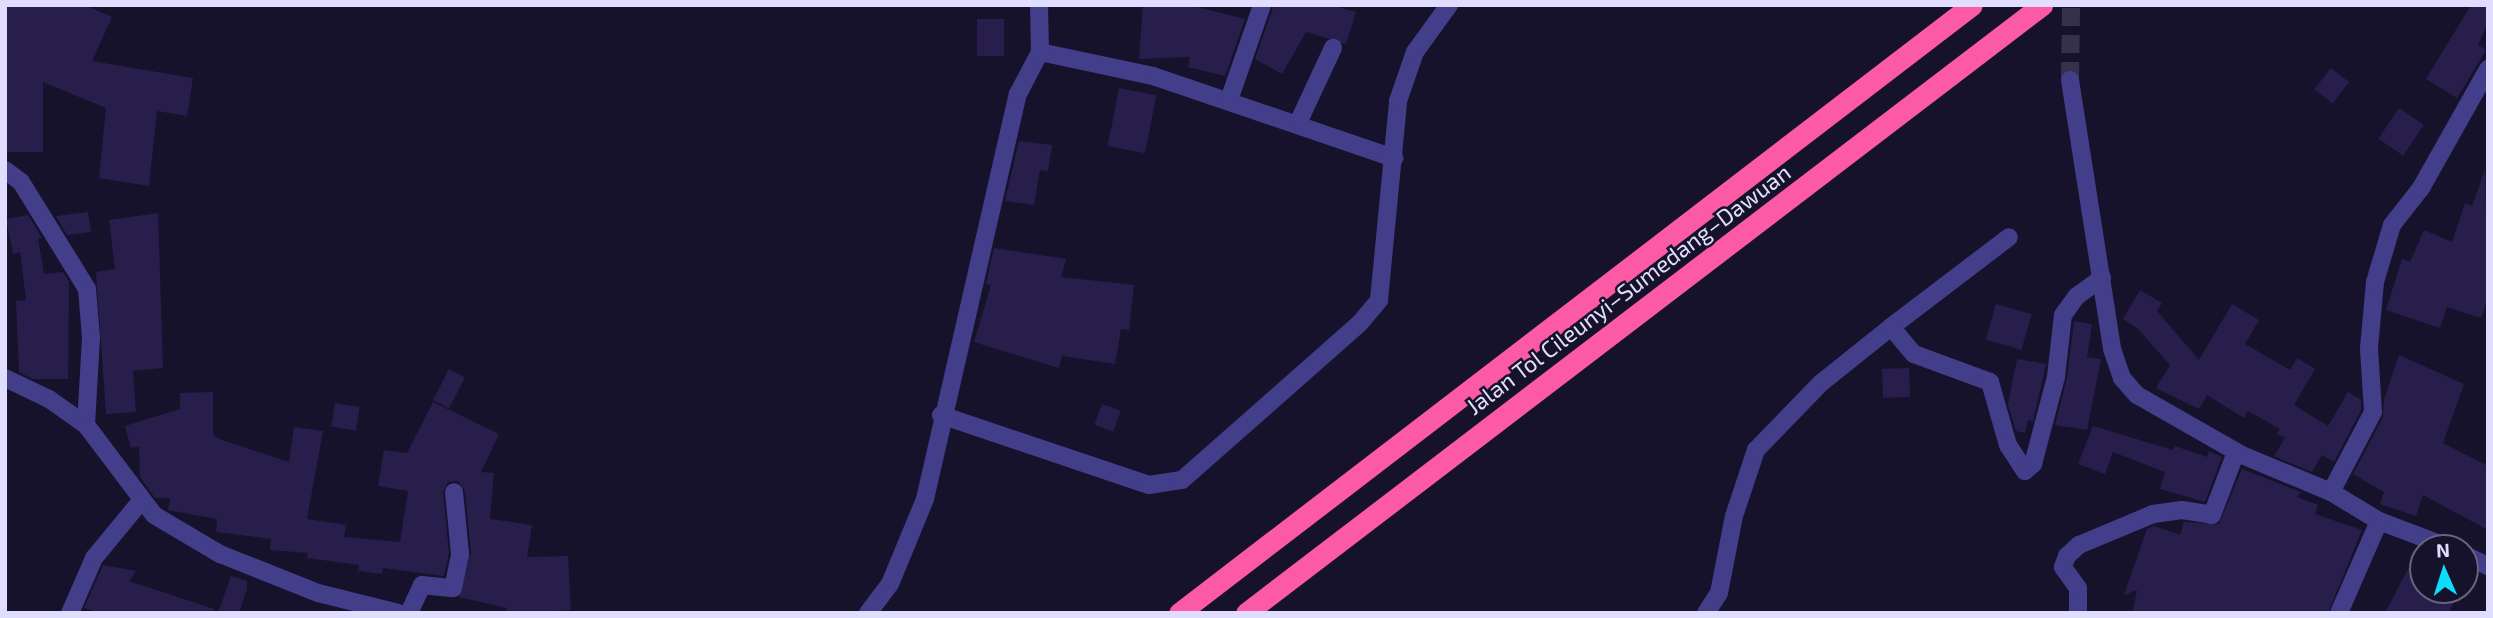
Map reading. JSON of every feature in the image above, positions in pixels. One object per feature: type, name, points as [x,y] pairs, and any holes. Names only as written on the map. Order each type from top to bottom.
[{"type":"highway","name":"Jalan Tol Cileunyi–Sumedang–Dawuan","points":[[1179,613],[1972,5]]},
{"type":"highway","name":"Jalan Tol Cileunyi–Sumedang–Dawuan","points":[[1246,613],[2042,5]]},
{"type":"street","points":[[869,613],[890,584],[925,499],[941,415],[1018,94],[1040,52],[1039,5]]},
{"type":"street","points":[[1229,100],[1262,5]]},
{"type":"street","points":[[941,415],[1149,485],[1182,480],[1360,323],[1379,300],[1398,101],[1415,52],[1449,5]]},
{"type":"street","points":[[1298,123],[1333,48]]},
{"type":"street","points":[[1040,52],[1153,76],[1298,123],[1394,158]]},
{"type":"street","points":[[2331,492],[2373,412],[2369,348],[2375,282],[2392,225],[2421,188],[2488,69]]},
{"type":"street","points":[[2070,80],[2112,349],[2122,378],[2137,395],[2236,452],[2331,492],[2379,521],[2414,534]]},
{"type":"street","points":[[5,170],[21,182],[87,289],[91,338],[86,425]]},
{"type":"street","points":[[1706,613],[1719,593],[1734,516],[1756,450],[1821,383],[2009,237]]},
{"type":"street","points":[[1891,327],[1914,355],[1990,382],[2008,445],[2025,471],[2033,464],[2056,377],[2063,315],[2077,296],[2102,278]]},
{"type":"street","points":[[5,378],[49,399],[86,425],[154,515],[220,554],[318,593],[398,613]]},
{"type":"street","points":[[2078,613],[2078,588],[2063,567],[2067,556],[2079,545],[2153,514],[2182,510],[2212,515],[2236,452]]},
{"type":"street","points":[[409,613],[422,585],[453,588],[460,554],[454,492]]},
{"type":"street","points":[[71,613],[93,558],[141,501]]},
{"type":"street","points":[[2339,613],[2379,521]]},
{"type":"building","points":[[5,5],[84,5],[112,17],[92,61],[193,78],[187,116],[157,111],[149,186],[99,178],[106,108],[43,82],[43,152],[5,152]]},
{"type":"building","points":[[1143,5],[1189,5],[1245,19],[1225,76],[1188,67],[1190,57],[1139,59]]},
{"type":"building","points":[[1274,5],[1331,5],[1356,12],[1346,44],[1306,32],[1282,74],[1255,59]]},
{"type":"building","points":[[2471,5],[2488,5],[2488,22],[2478,45],[2486,50],[2457,98],[2426,79]]},
{"type":"building","points":[[977,19],[1004,19],[1004,56],[977,56]]},
{"type":"building","points":[[2331,68],[2349,82],[2333,103],[2314,89]]},
{"type":"building","points":[[1119,88],[1156,95],[1145,153],[1108,146]]},
{"type":"building","points":[[2399,108],[2424,125],[2403,155],[2378,139]]},
{"type":"building","points":[[1019,141],[1052,145],[1048,171],[1040,170],[1034,205],[1005,201]]},
{"type":"building","points":[[2485,170],[2488,298],[2481,318],[2447,307],[2440,328],[2386,310],[2402,259],[2410,262],[2424,230],[2452,242],[2465,203],[2472,206]]},
{"type":"building","points":[[88,212],[91,232],[67,235],[56,216]]},
{"type":"building","points":[[158,213],[163,368],[133,371],[136,412],[106,414],[96,272],[115,269],[109,220]]},
{"type":"building","points":[[28,215],[42,238],[38,238],[44,274],[63,272],[69,281],[68,379],[33,379],[19,372],[16,301],[26,300],[20,252],[13,254],[6,219]]},
{"type":"building","points":[[994,248],[1066,259],[1061,277],[1134,285],[1129,330],[1121,329],[1115,364],[1062,356],[1059,368],[974,342],[991,285],[986,284]]},
{"type":"building","points":[[2140,290],[2162,303],[2157,311],[2199,360],[2232,304],[2259,320],[2245,344],[2290,370],[2297,358],[2315,369],[2294,405],[2328,426],[2348,392],[2361,400],[2361,410],[2334,462],[2322,455],[2312,472],[2274,456],[2285,438],[2277,434],[2280,429],[2248,411],[2244,418],[2207,395],[2199,409],[2156,388],[2170,365],[2137,328],[2123,319]]},
{"type":"building","points":[[1996,304],[2032,314],[2021,350],[1986,340]]},
{"type":"building","points":[[2074,321],[2092,324],[2087,357],[2101,359],[2087,430],[2055,425],[2067,378]]},
{"type":"building","points":[[2399,355],[2464,384],[2443,443],[2488,466],[2488,530],[2423,495],[2416,516],[2380,504],[2384,492],[2353,474],[2383,417],[2384,399]]},
{"type":"building","points":[[2017,359],[2046,364],[2033,421],[2028,420],[2025,433],[2016,431],[2008,404]]},
{"type":"building","points":[[1909,368],[1910,397],[1883,398],[1882,369]]},
{"type":"building","points":[[449,369],[465,377],[449,408],[433,400]]},
{"type":"building","points":[[213,392],[213,435],[222,440],[289,462],[294,427],[323,431],[307,519],[346,525],[344,537],[400,542],[408,491],[378,486],[384,450],[407,453],[433,402],[499,434],[481,472],[494,473],[490,519],[532,525],[527,557],[568,556],[571,610],[507,613],[507,608],[459,597],[471,553],[465,491],[458,481],[448,482],[443,492],[449,553],[444,576],[383,568],[382,574],[358,571],[359,565],[307,558],[308,553],[270,550],[271,539],[216,532],[217,519],[168,510],[170,498],[155,498],[140,477],[139,446],[131,448],[125,426],[180,409],[180,393]]},
{"type":"building","points":[[335,403],[360,407],[356,431],[331,427]]},
{"type":"building","points":[[1102,404],[1121,411],[1113,432],[1094,425]]},
{"type":"building","points":[[2093,426],[2173,450],[2175,446],[2207,457],[2209,451],[2222,457],[2205,502],[2160,489],[2165,472],[2113,452],[2105,474],[2078,464]]},
{"type":"building","points":[[2242,469],[2301,492],[2297,497],[2318,505],[2315,514],[2362,530],[2328,613],[2132,613],[2137,590],[2124,595],[2147,529],[2154,526],[2180,535],[2184,522],[2219,524]]},
{"type":"building","points":[[103,565],[136,571],[129,581],[214,609],[213,613],[101,613],[84,608]]},
{"type":"building","points":[[2409,567],[2409,604],[2453,604],[2449,613],[2385,613]]},
{"type":"building","points":[[231,576],[247,581],[239,613],[218,613]]},
{"type":"tunnel","points":[[2070,80],[2071,5]]}]
